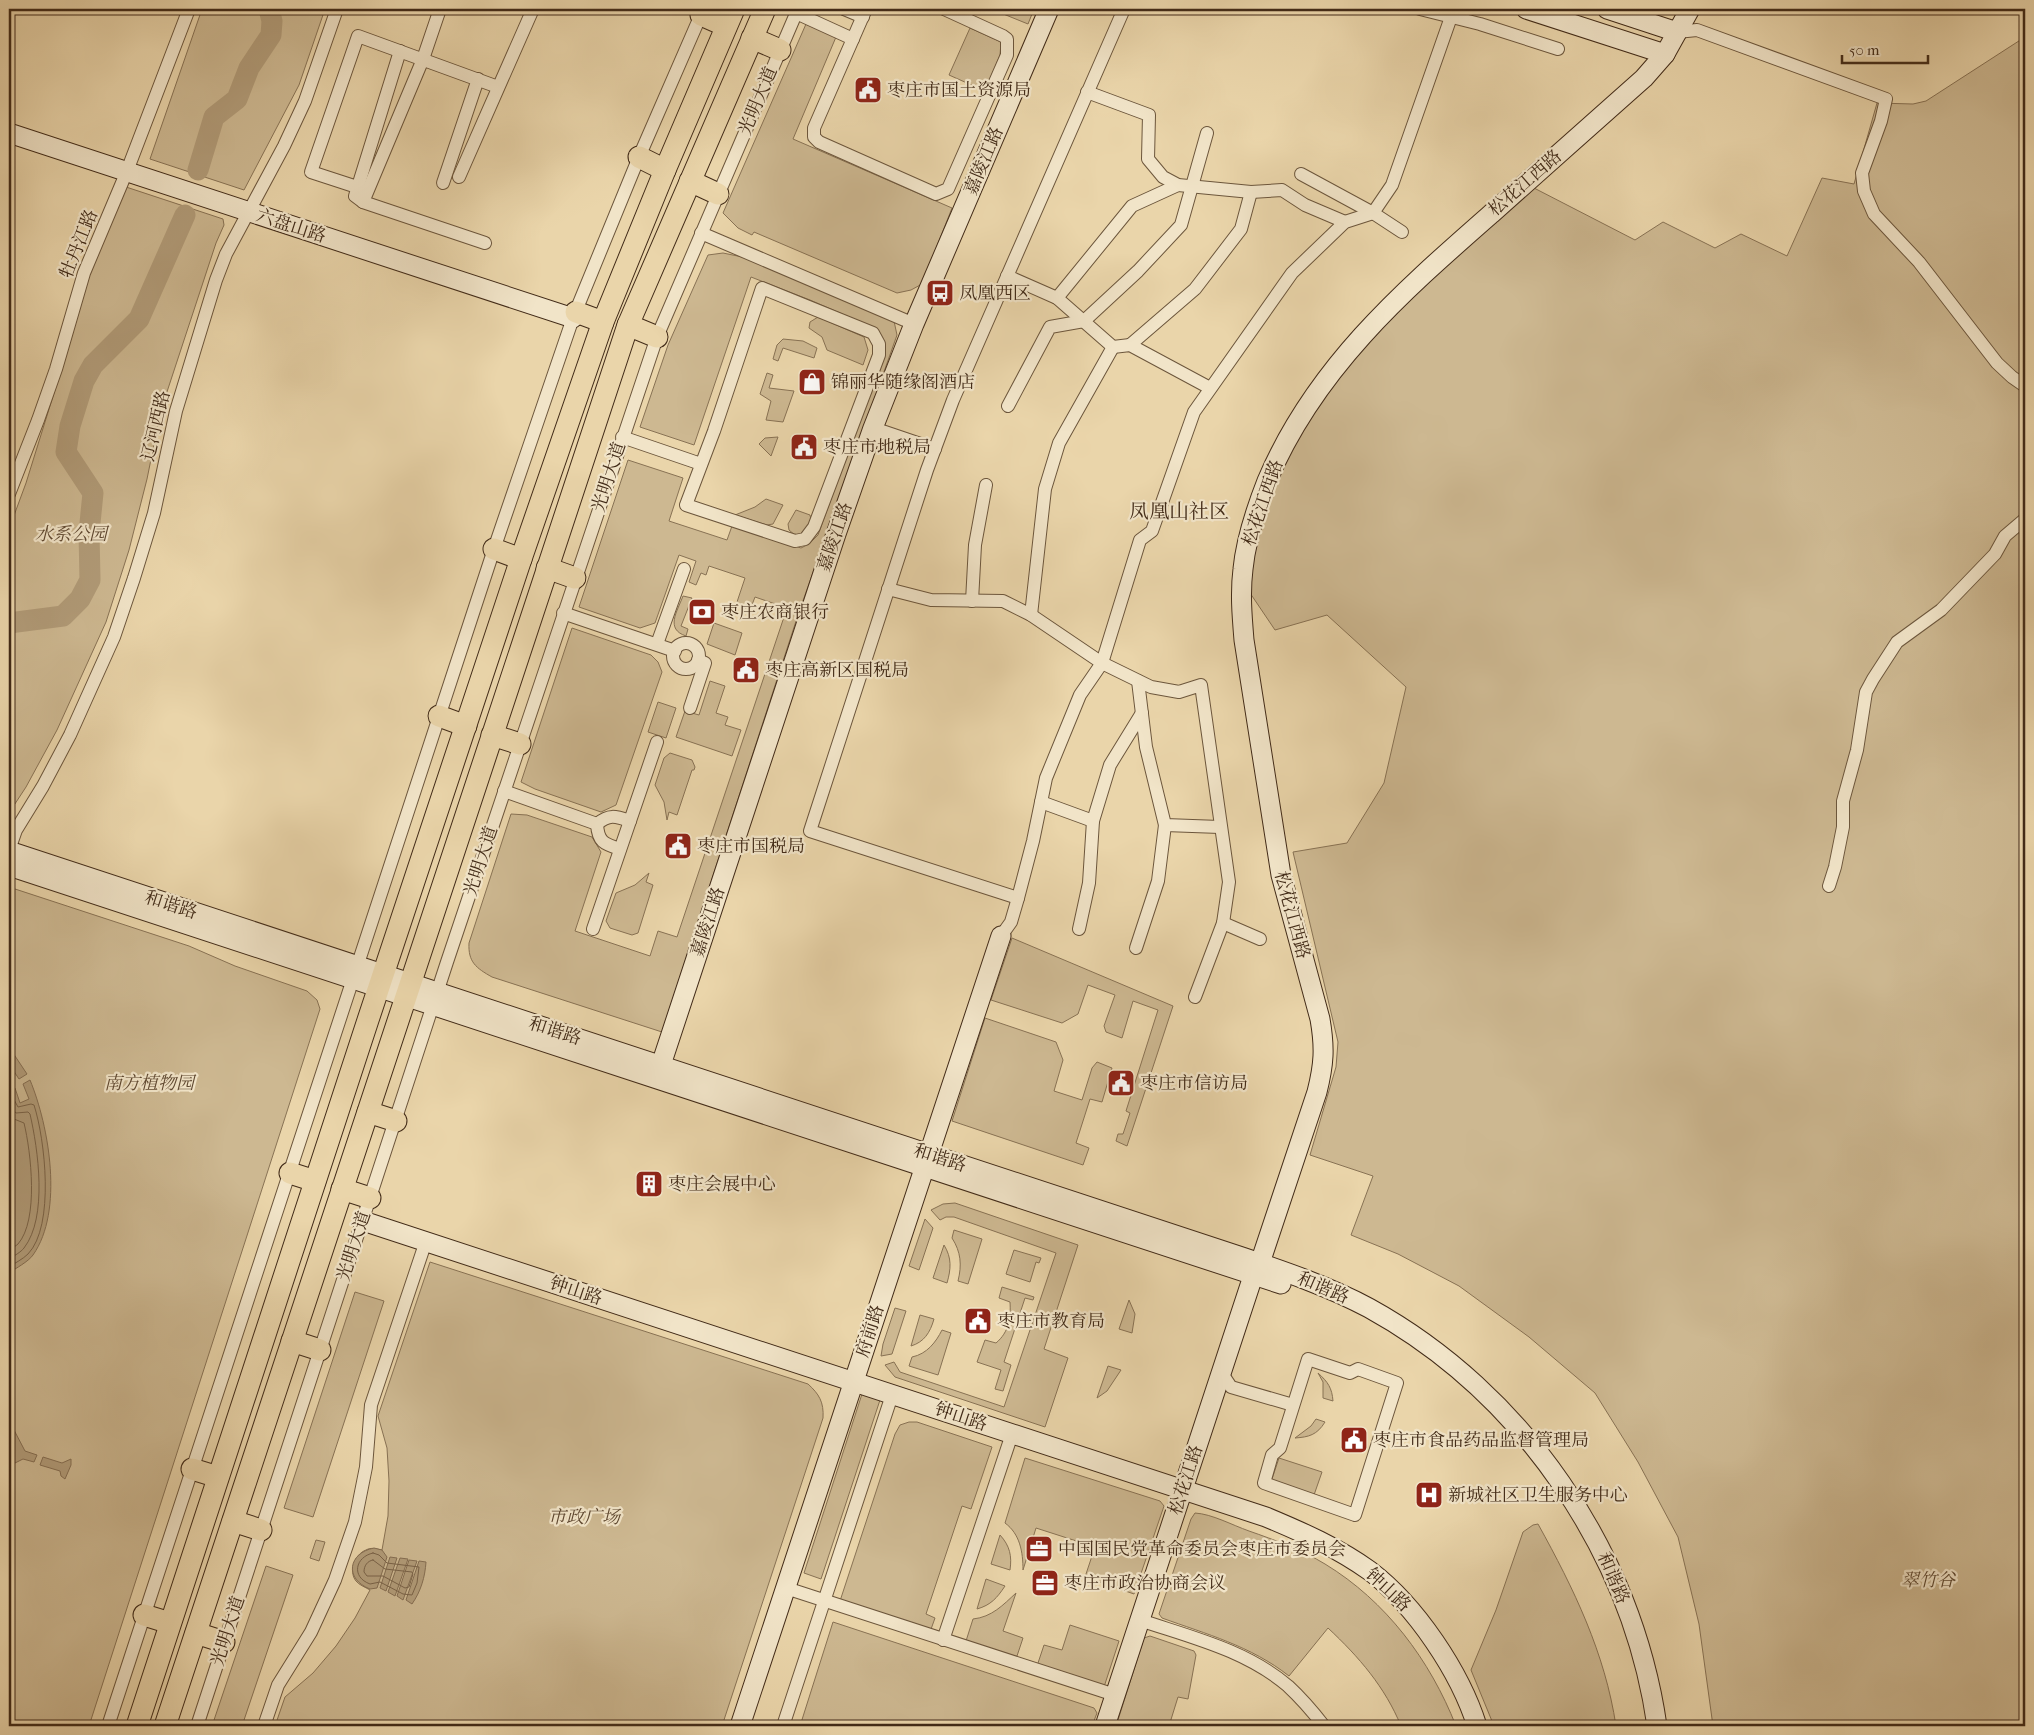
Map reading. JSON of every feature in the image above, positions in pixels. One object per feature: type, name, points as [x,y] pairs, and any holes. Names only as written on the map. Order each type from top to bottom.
[{"type":"main road","name":"光明大道","points":[[165,1726],[628,325],[765,9]]},
{"type":"main road","points":[[137,1726],[521,559],[603,322],[730,18],[702,12]]},
{"type":"main road","points":[[752,38],[780,50]]},
{"type":"main road","points":[[639,157],[665,170]]},
{"type":"main road","points":[[690,181],[718,194]]},
{"type":"main road","points":[[574,315],[603,322]]},
{"type":"main road","points":[[628,325],[656,337]]},
{"type":"main road","points":[[494,549],[521,559]]},
{"type":"main road","points":[[547,568],[575,578]]},
{"type":"main road","points":[[439,716],[466,726]]},
{"type":"main road","points":[[492,735],[520,744]]},
{"type":"main road","points":[[368,1112],[396,1121]]},
{"type":"main road","points":[[290,1173],[315,1181]]},
{"type":"main road","points":[[342,1189],[370,1198]]},
{"type":"main road","points":[[292,1341],[320,1350]]},
{"type":"main road","points":[[192,1469],[218,1477]]},
{"type":"main road","points":[[233,1521],[261,1530]]},
{"type":"main road","points":[[144,1615],[170,1623]]},
{"type":"main road","points":[[196,1633],[224,1642]]},
{"type":"street","name":"牡丹江路","points":[[9,494],[56,369],[84,273],[128,171],[189,9]]},
{"type":"street","name":"辽河西路","points":[[9,851],[16,830],[66,744],[114,637],[154,513],[176,411],[216,280],[226,254],[305,101],[336,9]]},
{"type":"street","points":[[363,202],[422,59],[440,9]]},
{"type":"street","points":[[459,177],[533,9]]},
{"type":"street","points":[[844,9],[864,13],[814,128],[814,137],[819,142],[936,194],[941,194],[948,190],[1007,55],[1008,46],[1007,39],[1003,36],[944,9]]},
{"type":"street","name":"嘉陵江路","points":[[658,1072],[836,534],[873,428],[914,324],[1048,9]]},
{"type":"street","points":[[1018,898],[810,831],[888,589],[953,400],[1124,9]]},
{"type":"street","points":[[1420,9],[1558,49]]},
{"type":"street","points":[[1526,9],[1665,54]]},
{"type":"street","points":[[1607,9],[1677,32],[1697,30],[1886,99],[1881,121],[1862,173],[1864,191],[1874,214],[1919,262],[1997,363],[2025,386]]},
{"type":"street","name":"松花江西路","points":[[1257,1267],[1318,1092],[1323,1070],[1324,1044],[1320,1020],[1281,876],[1244,640],[1241,605],[1242,577],[1250,529],[1277,458],[1299,419],[1347,352],[1411,284],[1644,78],[1665,54],[1690,9]]},
{"type":"street","points":[[797,11],[853,38]]},
{"type":"street","name":"光明大道","points":[[197,1726],[504,791],[656,337],[797,11]]},
{"type":"street","points":[[108,1726],[494,549],[574,315],[639,157],[702,12]]},
{"type":"street","points":[[1001,936],[1011,922],[1018,898],[1033,841],[1046,778],[1080,695],[1102,663],[1140,540],[1152,531],[1194,412],[1292,273],[1345,222],[1373,213],[1392,185],[1451,17]]},
{"type":"street","points":[[356,187],[311,172],[358,36],[498,87]]},
{"type":"street","points":[[400,51],[356,187],[355,196],[363,202],[485,243]]},
{"type":"street","points":[[443,183],[478,80]]},
{"type":"street","points":[[1087,92],[1150,115],[1148,159],[1163,177],[1178,185],[1251,192],[1282,190],[1305,205],[1345,222]]},
{"type":"street","name":"六盘山路","points":[[9,133],[249,212],[574,315]]},
{"type":"street","points":[[1008,406],[1050,327],[1084,321],[1138,271],[1181,225],[1207,133]]},
{"type":"street","points":[[1301,174],[1373,213],[1402,232]]},
{"type":"street","points":[[1057,298],[1132,206],[1178,185]]},
{"type":"street","points":[[1007,276],[1057,298],[1113,347],[1130,345],[1195,290],[1241,229],[1251,192]]},
{"type":"street","points":[[701,233],[914,324]]},
{"type":"street","points":[[762,288],[873,333],[879,344],[879,355],[814,528],[805,539],[795,541],[686,505],[701,464],[762,288]]},
{"type":"street","points":[[1130,345],[1210,388]]},
{"type":"street","points":[[1031,615],[1045,489],[1059,443],[1113,347]]},
{"type":"street","points":[[873,428],[935,449]]},
{"type":"street","points":[[622,437],[701,464]]},
{"type":"street","points":[[972,600],[975,545],[986,485]]},
{"type":"street","points":[[1829,886],[1838,854],[1843,827],[1843,800],[1857,750],[1866,692],[1897,642],[1941,610],[1995,554],[2005,536],[2025,519]]},
{"type":"street","points":[[657,644],[684,569]]},
{"type":"street","points":[[888,589],[931,600],[1003,601],[1031,615],[1102,663],[1151,687],[1179,692],[1201,685],[1229,882],[1223,923],[1195,998]]},
{"type":"street","points":[[563,613],[675,651]]},
{"type":"street","points":[[680,645],[693,645],[698,652],[698,660],[690,668],[682,668],[674,659],[675,651],[680,645]]},
{"type":"street","points":[[690,708],[705,662],[698,660]]},
{"type":"street","points":[[1136,948],[1158,881],[1164,825],[1146,747],[1138,681]]},
{"type":"street","points":[[1078,929],[1089,883],[1093,821],[1110,765],[1142,713]]},
{"type":"street","points":[[593,929],[657,742]]},
{"type":"street","points":[[504,791],[597,824]]},
{"type":"street","points":[[1041,802],[1093,821]]},
{"type":"street","points":[[620,849],[604,844],[597,834],[597,824],[605,817],[613,816],[630,821]]},
{"type":"street","points":[[1164,825],[1220,827]]},
{"type":"street","name":"和谐路","points":[[9,851],[355,973]]},
{"type":"street","name":"和谐路","points":[[9,866],[381,981],[927,1161],[1338,1293],[1402,1328],[1462,1374],[1514,1422],[1540,1454],[1581,1514],[1614,1576],[1639,1646],[1656,1726]]},
{"type":"street","points":[[1223,923],[1260,939]]},
{"type":"street","name":"府前路","points":[[740,1726],[1001,936]]},
{"type":"street","name":"钟山路","points":[[363,1221],[1266,1517],[1320,1540],[1371,1572],[1411,1610],[1445,1658],[1472,1710],[1477,1726]]},
{"type":"street","points":[[264,1726],[278,1685],[311,1632],[335,1580],[355,1522],[366,1467],[371,1405],[426,1242]]},
{"type":"street","name":"和谐路","points":[[1257,1267],[1395,1339],[1454,1384],[1504,1431],[1530,1462],[1570,1520],[1602,1581],[1626,1650],[1644,1726]]},
{"type":"street","name":"松花江路","points":[[1105,1726],[1257,1267]]},
{"type":"street","points":[[1308,1360],[1350,1373],[1358,1369],[1397,1383],[1356,1515],[1264,1484],[1272,1455],[1280,1448],[1293,1405],[1308,1360]]},
{"type":"street","points":[[1221,1372],[1231,1387],[1293,1405]]},
{"type":"street","points":[[783,1726],[892,1395]]},
{"type":"street","points":[[943,1640],[1012,1434]]},
{"type":"street","points":[[786,1588],[1115,1695]]},
{"type":"street","points":[[1140,1620],[1234,1652],[1264,1669],[1288,1686],[1310,1708],[1324,1726]]},
{"type":"green space","points":[[202,9],[325,9],[299,85],[244,190],[150,159]]},
{"type":"green space","points":[[991,9],[1034,9],[1028,24]]},
{"type":"green space","points":[[806,24],[836,37],[793,139],[952,208],[922,284],[911,290],[897,293],[754,232],[752,235],[738,228],[723,213]]},
{"type":"green space","points":[[970,28],[1001,42],[1000,55],[985,91],[949,75]]},
{"type":"green space","name":"翠竹谷","points":[[2025,37],[2025,1726],[1713,1726],[1699,1624],[1678,1537],[1638,1462],[1595,1393],[1529,1337],[1459,1286],[1398,1254],[1351,1235],[1373,1176],[1310,1155],[1336,1067],[1338,1042],[1293,852],[1347,843],[1384,783],[1406,687],[1327,615],[1275,630],[1248,590],[1253,531],[1291,442],[1349,359],[1411,292],[1534,188],[1635,240],[1663,222],[1715,248],[1741,234],[1787,256],[1822,178],[1854,184],[1877,103],[1913,104],[1926,101]]},
{"type":"green space","name":"水系公园","points":[[117,184],[223,219],[224,225],[216,243],[161,410],[147,479],[129,550],[106,622],[57,730],[26,787],[9,813],[9,529],[26,483],[73,332],[91,255]]},
{"type":"green space","points":[[723,253],[757,260],[894,321],[897,335],[799,612],[662,1032],[492,977],[474,964],[470,955],[469,943],[511,814],[527,815],[592,837],[601,852],[575,931],[650,956],[658,931],[677,937],[787,608],[755,597],[750,610],[736,605],[745,578],[709,566],[706,575],[701,573],[696,585],[689,582],[696,561],[679,555],[655,623],[640,628],[579,607],[628,460],[683,478],[669,521],[727,540],[732,526],[801,548],[809,544],[818,535],[881,361],[877,329],[751,277],[694,445],[640,427],[668,345],[708,255]]},
{"type":"green space","points":[[818,317],[864,337],[868,350],[863,365],[827,350],[822,337],[809,328],[810,322]]},
{"type":"green space","points":[[783,339],[803,341],[817,348],[814,358],[783,348],[778,361],[773,359],[777,345]]},
{"type":"green space","points":[[767,373],[773,375],[769,388],[794,391],[783,422],[766,420],[771,401],[760,394]]},
{"type":"green space","points":[[778,437],[771,456],[759,444],[765,438]]},
{"type":"green space","points":[[766,499],[783,505],[773,524],[767,525],[735,515],[755,507]]},
{"type":"green space","points":[[796,510],[810,515],[811,520],[806,531],[796,536],[789,530],[788,524]]},
{"type":"green space","points":[[683,596],[692,598],[681,626],[688,629],[686,636],[676,629],[674,624],[674,619]]},
{"type":"green space","points":[[714,623],[742,633],[735,655],[707,644]]},
{"type":"green space","points":[[572,628],[651,655],[658,662],[662,672],[616,805],[601,812],[535,789],[521,782]]},
{"type":"green space","points":[[710,681],[725,686],[716,713],[728,717],[725,725],[741,730],[732,756],[676,737],[685,711],[699,715]]},
{"type":"green space","points":[[658,702],[676,708],[666,738],[648,732]]},
{"type":"green space","points":[[670,753],[692,760],[695,767],[692,770],[677,815],[669,812],[667,820],[664,802],[655,785],[664,758]]},
{"type":"green space","points":[[649,873],[646,882],[653,885],[638,933],[632,935],[610,928],[606,921],[616,893],[635,885]]},
{"type":"green space","name":"南方植物园","points":[[9,887],[189,946],[235,966],[307,991],[317,1000],[320,1009],[89,1726],[9,1726]]},
{"type":"green space","points":[[1012,938],[1173,1006],[1127,1146],[1116,1141],[1118,1134],[1123,1134],[1130,1113],[1126,1111],[1158,1010],[1133,1001],[1122,1038],[1106,1032],[1104,1026],[1115,995],[1088,985],[1078,1014],[1062,1023],[991,1000]]},
{"type":"green space","points":[[985,1018],[1056,1042],[1063,1060],[1054,1091],[1082,1100],[1092,1068],[1097,1062],[1112,1068],[1102,1102],[1090,1099],[1076,1143],[1089,1148],[1083,1165],[952,1121]]},
{"type":"green space","points":[[955,1203],[1078,1245],[1044,1349],[1068,1358],[1045,1427],[895,1377],[885,1365],[894,1362],[900,1372],[1004,1407],[1056,1253],[954,1217],[946,1217],[940,1220],[931,1210],[943,1204]]},
{"type":"green space","points":[[925,1219],[933,1228],[919,1270],[909,1266]]},
{"type":"green space","points":[[954,1230],[982,1239],[968,1284],[958,1281],[960,1259],[952,1238]]},
{"type":"green space","points":[[944,1245],[950,1264],[947,1283],[933,1278]]},
{"type":"green space","points":[[1014,1250],[1041,1258],[1039,1263],[1036,1262],[1030,1282],[1006,1274]]},
{"type":"green space","name":"市政广场","points":[[430,1262],[808,1384],[818,1395],[823,1407],[823,1418],[722,1726],[275,1726],[285,1697],[313,1673],[336,1646],[355,1618],[370,1590],[356,1581],[353,1568],[356,1559],[362,1552],[374,1548],[382,1550],[388,1516],[389,1481],[387,1448],[378,1416]]},
{"type":"green space","points":[[1002,1287],[1034,1297],[1033,1300],[1025,1298],[1004,1362],[1011,1365],[1003,1391],[995,1389],[1001,1370],[977,1362],[985,1340],[996,1343],[1004,1334],[1008,1324],[1010,1302],[999,1298]]},
{"type":"green space","points":[[355,1292],[384,1301],[313,1517],[284,1508]]},
{"type":"green space","points":[[1129,1300],[1135,1314],[1132,1333],[1119,1329]]},
{"type":"green space","points":[[895,1308],[906,1311],[892,1354],[881,1356],[883,1344]]},
{"type":"green space","points":[[920,1315],[934,1319],[931,1329],[926,1336],[920,1342],[911,1346]]},
{"type":"green space","points":[[942,1330],[951,1333],[938,1375],[909,1366],[912,1357],[930,1347]]},
{"type":"green space","points":[[1108,1366],[1121,1370],[1107,1391],[1097,1398]]},
{"type":"green space","points":[[1318,1373],[1329,1385],[1333,1401],[1323,1398],[1323,1382]]},
{"type":"green space","points":[[862,1394],[880,1400],[821,1579],[804,1573]]},
{"type":"green space","points":[[1316,1419],[1325,1422],[1316,1433],[1295,1438],[1311,1426]]},
{"type":"green space","points":[[917,1422],[992,1447],[971,1509],[962,1506],[926,1614],[935,1618],[930,1632],[839,1604],[895,1434],[900,1425]]},
{"type":"green space","points":[[1025,1458],[1160,1501],[1164,1506],[1134,1594],[1085,1577],[1095,1547],[1036,1528],[1023,1570],[1020,1544],[1014,1532],[1005,1523]]},
{"type":"green space","points":[[1279,1458],[1322,1472],[1314,1495],[1271,1482]]},
{"type":"green space","points":[[1195,1513],[1215,1518],[1288,1546],[1316,1559],[1347,1579],[1368,1596],[1404,1634],[1419,1655],[1433,1678],[1456,1726],[1401,1726],[1387,1698],[1370,1673],[1328,1628],[1289,1676],[1244,1649],[1212,1635],[1162,1618],[1159,1614],[1191,1519]]},
{"type":"green space","points":[[1538,1524],[1576,1597],[1596,1647],[1611,1699],[1616,1726],[1494,1726],[1471,1670],[1496,1610],[1523,1532]]},
{"type":"green space","points":[[1000,1535],[1010,1551],[1010,1570],[991,1564]]},
{"type":"green space","points":[[316,1540],[325,1542],[319,1561],[310,1558]]},
{"type":"green space","points":[[266,1566],[293,1575],[242,1726],[212,1726]]},
{"type":"green space","points":[[986,1579],[1005,1586],[993,1600],[977,1609]]},
{"type":"green space","points":[[1016,1593],[1003,1631],[1023,1638],[1015,1662],[966,1641],[973,1619],[992,1613]]},
{"type":"green space","points":[[833,1622],[1094,1708],[1097,1713],[1092,1726],[800,1726]]},
{"type":"green space","points":[[1070,1625],[1119,1641],[1103,1690],[1036,1669],[1044,1645],[1062,1650]]},
{"type":"green space","points":[[1150,1636],[1194,1651],[1196,1655],[1188,1699],[1178,1697],[1169,1726],[1120,1726],[1118,1720],[1144,1638]]},
{"type":"water","points":[[9,1047],[27,1074],[19,1079],[9,1064]]},
{"type":"water","points":[[30,1080],[43,1121],[50,1168],[51,1192],[43,1237],[31,1258],[9,1273],[9,1087],[11,1090],[15,1088],[20,1103],[29,1099],[23,1084]]},
{"type":"water","points":[[14,1430],[25,1451],[37,1455],[34,1462],[23,1459],[9,1466],[9,1433]]},
{"type":"water","points":[[43,1457],[62,1463],[71,1459],[71,1465],[65,1479],[61,1476],[60,1471],[40,1465]]},
{"type":"water","points":[[374,1548],[382,1550],[387,1557],[377,1588],[370,1589],[356,1579],[352,1567],[359,1555]]},
{"type":"water","points":[[390,1557],[397,1558],[386,1591],[380,1588]]},
{"type":"water","points":[[400,1558],[408,1559],[395,1596],[388,1592]]},
{"type":"water","points":[[409,1560],[417,1561],[403,1600],[397,1596]]},
{"type":"water","points":[[419,1561],[426,1562],[425,1573],[420,1589],[412,1604],[406,1600]]},
{"type":"waterway","points":[[198,170],[214,117],[237,99],[249,68],[271,35],[272,21],[269,9]]},
{"type":"waterway","points":[[9,623],[63,616],[80,599],[90,580],[89,533],[93,493],[66,452],[70,426],[84,381],[93,365],[139,319],[185,215]]},
{"type":"place","name":"枣庄市国土资源局","points":[[868,90]]},
{"type":"place","name":"凤凰西区","points":[[940,293]]},
{"type":"place","name":"锦丽华随缘阁酒店","points":[[812,382]]},
{"type":"place","name":"枣庄市地税局","points":[[804,447]]},
{"type":"place","name":"枣庄农商银行","points":[[702,612]]},
{"type":"place","name":"枣庄高新区国税局","points":[[746,670]]},
{"type":"place","name":"枣庄市国税局","points":[[678,846]]},
{"type":"place","name":"枣庄市信访局","points":[[1121,1083]]},
{"type":"place","name":"枣庄会展中心","points":[[649,1184]]},
{"type":"place","name":"枣庄市教育局","points":[[978,1321]]},
{"type":"place","name":"枣庄市食品药品监督管理局","points":[[1354,1440]]},
{"type":"place","name":"新城社区卫生服务中心","points":[[1429,1495]]},
{"type":"place","name":"中国国民党革命委员会枣庄市委员会","points":[[1039,1549]]},
{"type":"place","name":"枣庄市政治协商会议","points":[[1045,1583]]},
{"type":"district","name":"凤凰山社区","points":[[1179,511]]}]
